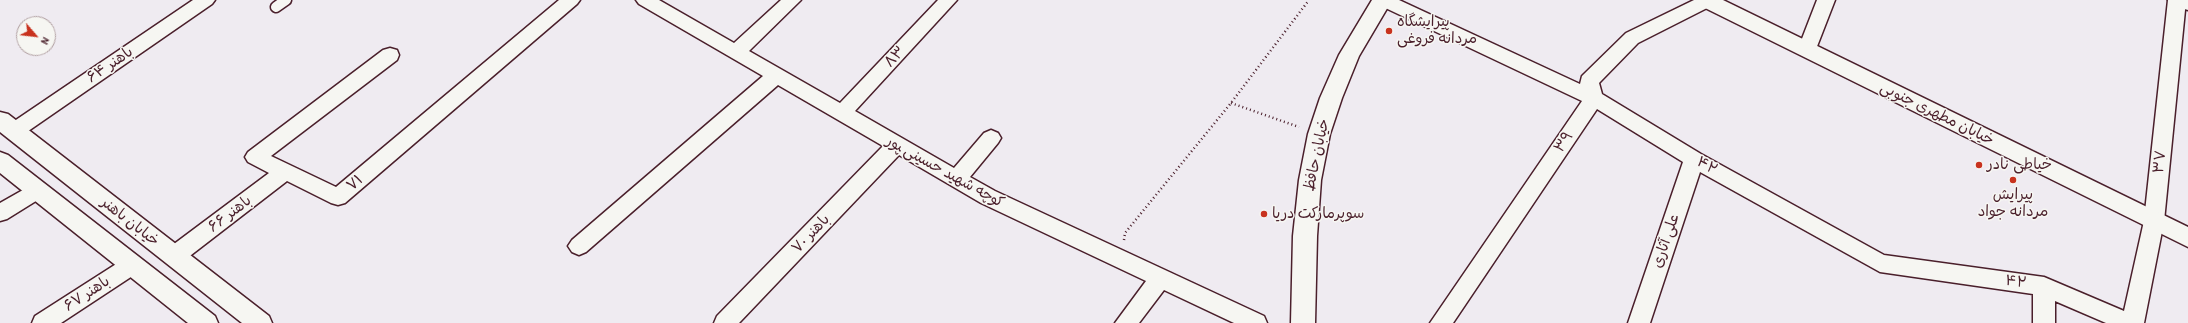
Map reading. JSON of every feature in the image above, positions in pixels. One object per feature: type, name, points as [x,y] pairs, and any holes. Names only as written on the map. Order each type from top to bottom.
[{"type":"main road","name":"خیابان حافظ","points":[[1303,323],[1305,236],[1310,180],[1319,134],[1331,98],[1349,55],[1383,0]]},
{"type":"main road","name":"خیابان مطهری جنوبی","points":[[1708,0],[2188,238]]},
{"type":"main road","points":[[2177,0],[2188,3]]},
{"type":"main road","name":"خیابان باهنر","points":[[7,125],[260,323]]},
{"type":"main road","points":[[0,161],[206,323]]},
{"type":"street","name":"باهنر ۶۴","points":[[7,125],[206,0]]},
{"type":"street","name":"۷۱","points":[[390,55],[255,157],[338,197],[571,0]]},
{"type":"street","name":"کوچه شهید حسینی ‍پور","points":[[645,0],[841,114],[988,197],[1256,323]]},
{"type":"street","points":[[735,53],[792,0]]},
{"type":"street","name":"۸۳","points":[[841,114],[948,0]]},
{"type":"street","name":"۴۲","points":[[1383,0],[1594,98],[1694,159],[1880,263],[2044,286],[2129,323]]},
{"type":"street","points":[[1594,98],[1589,81],[1632,38],[1708,0]]},
{"type":"street","points":[[1807,49],[1826,0]]},
{"type":"street","name":"۳۷","points":[[2133,323],[2154,221],[2177,0]]},
{"type":"street","points":[[579,246],[776,76]]},
{"type":"street","name":"۳۹","points":[[1440,323],[1594,98]]},
{"type":"street","points":[[956,179],[991,138]]},
{"type":"street","name":"باهنر ۷۰","points":[[725,323],[897,146]]},
{"type":"street","name":"علی آثاری","points":[[1639,323],[1694,159]]},
{"type":"street","name":"باهنر ۶۶","points":[[174,256],[285,172]]},
{"type":"street","points":[[0,213],[37,190]]},
{"type":"street","name":"باهنر ۶۷","points":[[43,323],[132,265]]},
{"type":"street","points":[[1126,323],[1161,278]]},
{"type":"street","points":[[2044,286],[2044,323]]},
{"type":"lane","points":[[276,7],[286,0]]},
{"type":"path","points":[[1122,260],[1125,233],[1231,103],[1309,0]]},
{"type":"path","points":[[1231,103],[1319,134]]},
{"type":"place","name":"پیرایشگاه مردانه فروغی","points":[[1389,31]]},
{"type":"place","name":"خیاطی نادر","points":[[1979,165]]},
{"type":"place","name":"پیرایش مردانه جواد","points":[[2013,180]]},
{"type":"place","name":"سوپرمارکت دریا","points":[[1264,214]]}]
